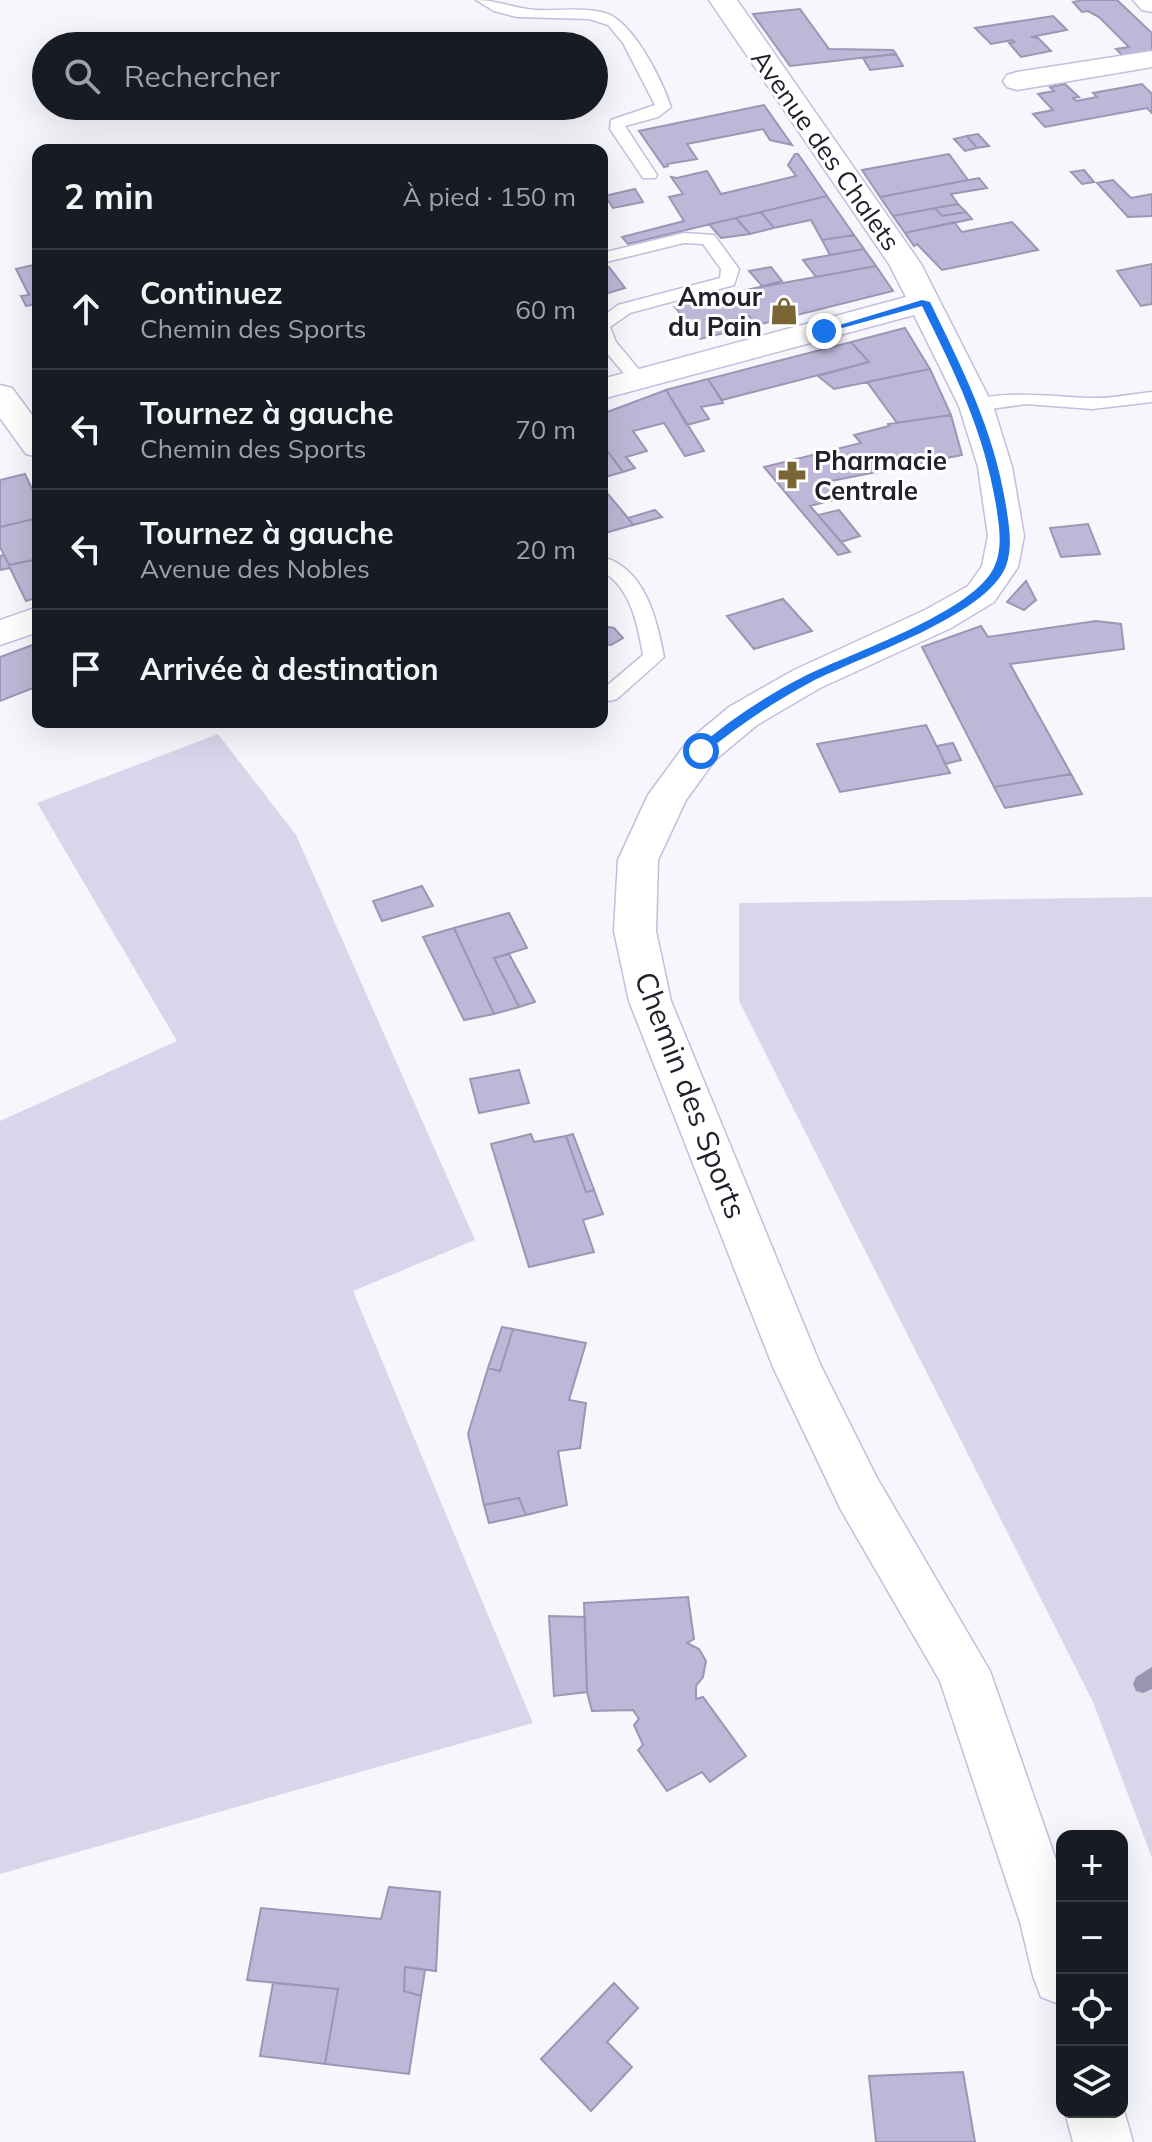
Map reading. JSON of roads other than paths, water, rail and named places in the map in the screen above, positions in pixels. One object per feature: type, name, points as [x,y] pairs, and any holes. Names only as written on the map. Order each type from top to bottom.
[{"type":"street","name":"Avenue des Chalets","points":[[723,0],[905,264],[925,302]]},
{"type":"street","points":[[1147,0],[1152,4]]},
{"type":"street","points":[[1017,81],[1152,59]]},
{"type":"street","points":[[608,387],[925,302]]},
{"type":"street","name":"Chemin des Sports","points":[[925,302],[976,406],[995,467],[1006,536],[1000,567],[981,594],[938,619],[782,694],[743,716],[701,751],[668,795],[638,860],[635,931],[650,1001],[797,1367],[859,1494],[963,1671],[1049,1922],[1062,1974]]},
{"type":"street","points":[[0,395],[32,439]]},
{"type":"street","points":[[0,633],[32,621]]},
{"type":"street","points":[[1097,2118],[1103,2142]]},
{"type":"lane","points":[[483,0],[499,11],[599,17],[616,24],[628,40],[663,107],[652,114],[617,123],[649,175]]},
{"type":"lane","points":[[608,257],[684,238],[708,239],[730,269],[728,281],[624,309],[608,321]]},
{"type":"lane","points":[[608,343],[637,378]]},
{"type":"lane","points":[[976,406],[1026,399],[1092,404],[1152,397]]},
{"type":"lane","points":[[608,566],[616,569],[648,619],[654,657],[610,694]]},
{"type":"waterway","points":[[1143,1684],[1152,1676]]},
{"type":"place","name":"Amour du Pain","points":[[784,311]]},
{"type":"place","name":"Pharmacie Centrale","points":[[792,475]]}]
